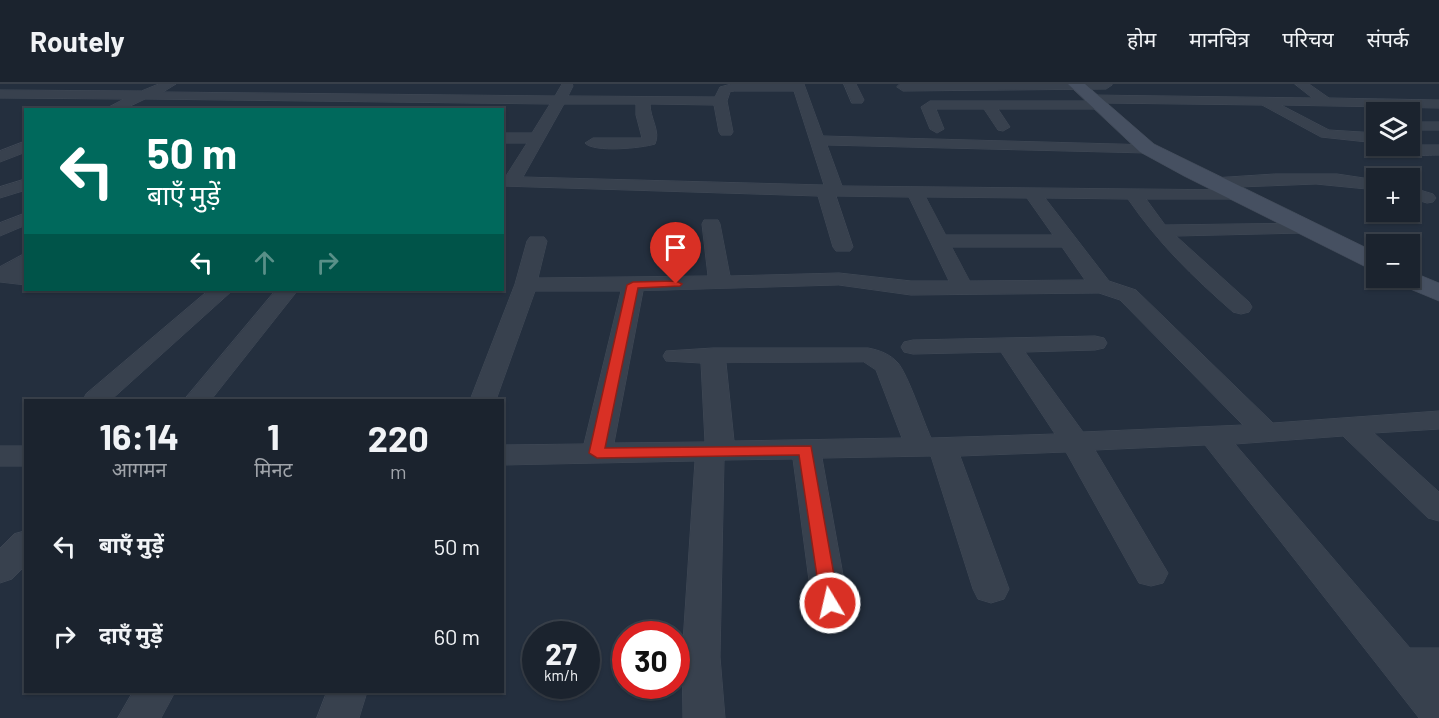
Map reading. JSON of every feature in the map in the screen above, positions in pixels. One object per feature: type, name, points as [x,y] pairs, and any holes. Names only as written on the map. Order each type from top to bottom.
[{"type":"street","points":[[36,95],[47,84]]},
{"type":"street","points":[[87,96],[111,84]]},
{"type":"street","points":[[114,108],[169,84],[257,86],[225,108]]},
{"type":"street","points":[[394,108],[420,84]]},
{"type":"street","points":[[472,108],[492,84]]},
{"type":"street","points":[[507,181],[538,138],[568,84]]},
{"type":"street","points":[[850,84],[857,100]]},
{"type":"street","points":[[1300,84],[1336,116],[1366,132]]},
{"type":"street","points":[[726,132],[720,101],[725,90],[734,87],[798,85],[816,140],[843,248]]},
{"type":"street","points":[[937,129],[928,107],[930,105],[987,104],[1085,93],[1123,85]]},
{"type":"street","points":[[903,87],[1299,103],[1366,123]]},
{"type":"street","points":[[1085,93],[1147,148],[1366,258]]},
{"type":"street","points":[[0,94],[720,101]]},
{"type":"street","points":[[320,108],[332,99]]},
{"type":"street","points":[[593,143],[650,141],[650,132],[643,115],[643,100]]},
{"type":"street","points":[[1264,102],[1326,134],[1366,137]]},
{"type":"street","points":[[987,104],[1003,127]]},
{"type":"street","points":[[1336,116],[1439,104]]},
{"type":"street","points":[[1420,126],[1439,126]]},
{"type":"street","points":[[504,138],[538,138]]},
{"type":"street","points":[[816,140],[1012,147],[1147,148]]},
{"type":"street","points":[[0,157],[24,147]]},
{"type":"street","points":[[1420,149],[1439,150]]},
{"type":"street","points":[[1418,156],[1439,165]]},
{"type":"street","points":[[1213,183],[1296,179],[1366,184]]},
{"type":"street","points":[[507,181],[830,191],[1237,195]]},
{"type":"street","points":[[0,183],[24,183]]},
{"type":"street","points":[[0,193],[24,183]]},
{"type":"street","points":[[915,192],[963,288]]},
{"type":"street","points":[[1032,193],[1101,286]]},
{"type":"street","points":[[1133,194],[1160,231],[1202,273],[1241,307]]},
{"type":"street","points":[[0,230],[24,219]]},
{"type":"street","points":[[711,224],[720,283]]},
{"type":"street","points":[[1160,231],[1303,227]]},
{"type":"street","points":[[483,399],[526,284],[537,241]]},
{"type":"street","points":[[940,241],[1068,241]]},
{"type":"street","points":[[24,260],[4,273],[6,277],[24,279]]},
{"type":"street","points":[[526,284],[633,285],[839,279],[911,288],[1101,286],[1128,295],[1266,432]]},
{"type":"street","points":[[1420,284],[1439,293]]},
{"type":"street","points":[[597,453],[633,285]]},
{"type":"street","points":[[97,399],[221,291]]},
{"type":"street","points":[[198,399],[286,291]]},
{"type":"street","points":[[913,347],[1095,343]]},
{"type":"street","points":[[1008,345],[1075,442],[1151,573]]},
{"type":"street","points":[[675,356],[868,355],[881,361],[888,367],[931,446],[991,589]]},
{"type":"street","points":[[704,718],[701,657],[715,452],[713,356]]},
{"type":"street","points":[[504,455],[806,450],[1075,442],[1213,436],[1439,420]]},
{"type":"street","points":[[1349,426],[1439,510]]},
{"type":"street","points":[[1213,436],[1439,712]]},
{"type":"street","points":[[806,450],[830,603]]},
{"type":"street","points":[[0,456],[24,456]]},
{"type":"street","points":[[0,570],[24,545]]},
{"type":"street","points":[[1401,665],[1439,665]]},
{"type":"street","points":[[139,718],[154,693]]},
{"type":"street","points":[[338,718],[347,693]]},
{"type":"route","points":[[676,284],[633,285],[597,453],[806,450],[830,603]]}]
